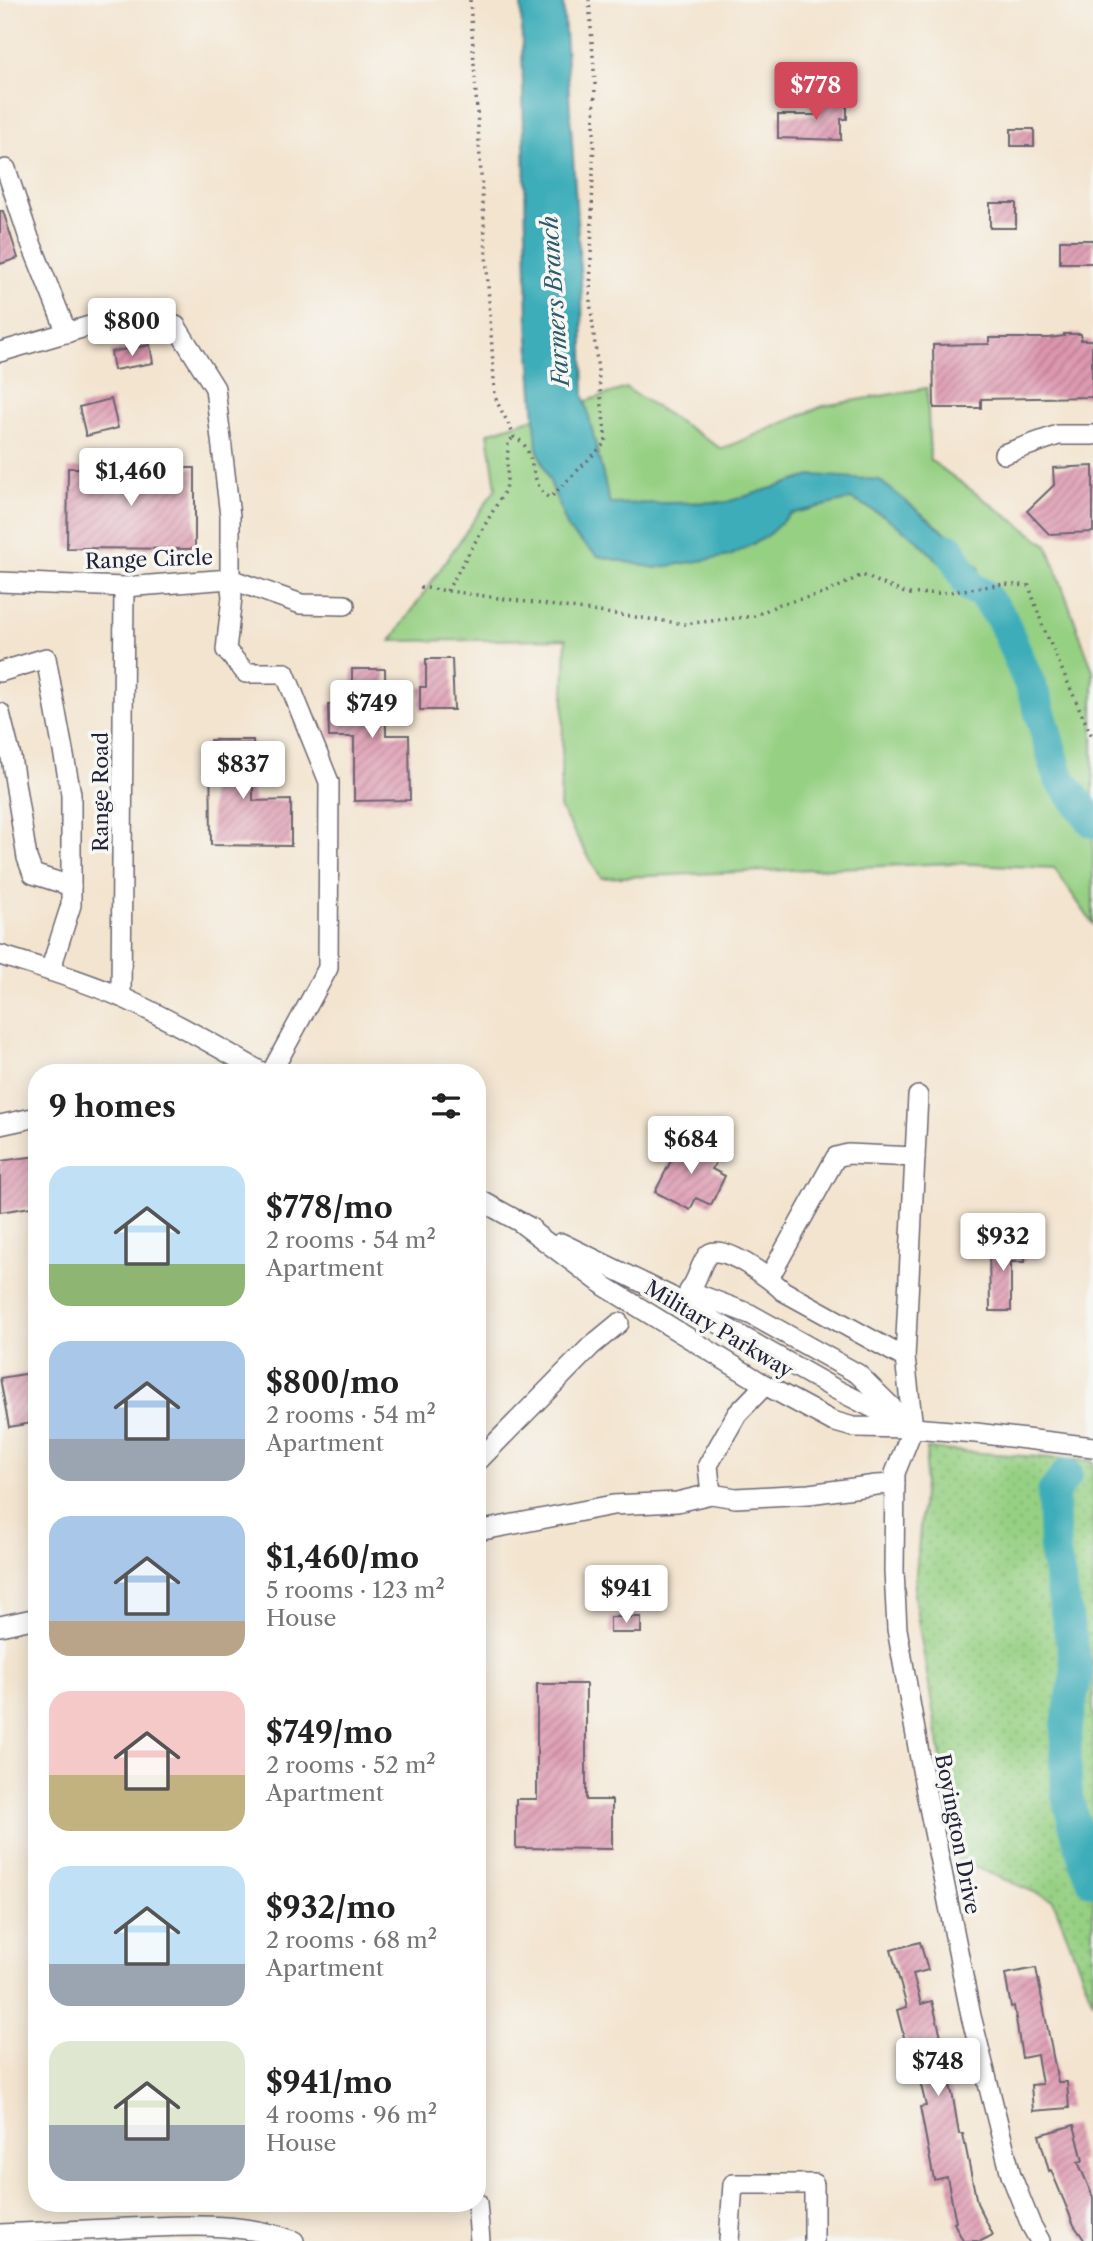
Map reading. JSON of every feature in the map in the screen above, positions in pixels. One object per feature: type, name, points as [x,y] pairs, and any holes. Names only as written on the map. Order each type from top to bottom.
[{"type":"street","points":[[6,169],[29,238],[67,333]]},
{"type":"street","name":"Range Circle","points":[[0,352],[127,315],[176,326],[215,388],[230,516],[230,579],[124,587],[0,582]]},
{"type":"street","points":[[1004,454],[1058,435],[1093,435]]},
{"type":"street","points":[[276,1064],[328,968],[329,782],[285,673],[246,673],[226,650],[232,597],[230,579],[301,604],[345,606]]},
{"type":"street","name":"Range Road","points":[[121,997],[124,587]]},
{"type":"street","points":[[0,672],[46,658],[71,794],[71,905],[50,971]]},
{"type":"street","points":[[0,713],[4,759],[33,874],[71,886]]},
{"type":"street","points":[[0,955],[121,997],[246,1064]]},
{"type":"street","points":[[918,1096],[905,1358],[913,1428],[1093,1447]]},
{"type":"street","points":[[0,1125],[28,1119]]},
{"type":"street","points":[[769,1278],[836,1157],[848,1154],[915,1157]]},
{"type":"street","name":"Military Parkway","points":[[486,1203],[670,1296],[913,1428]]},
{"type":"street","name":"Military Parkway","points":[[521,1223],[689,1291],[859,1390],[913,1428]]},
{"type":"street","name":"Military Parkway","points":[[521,1223],[606,1287],[765,1385],[832,1421],[853,1427],[913,1428]]},
{"type":"street","points":[[689,1291],[696,1282],[707,1255],[712,1251],[723,1251],[769,1278],[783,1291],[905,1358]]},
{"type":"street","points":[[486,1453],[591,1346],[620,1323]]},
{"type":"street","points":[[711,1494],[708,1465],[737,1414],[765,1385]]},
{"type":"street","name":"Boyington Drive","points":[[913,1428],[895,1473],[894,1571],[897,1629],[926,1792],[971,2016],[1011,2175],[1040,2241]]},
{"type":"street","points":[[486,1529],[613,1505],[662,1503],[711,1494],[736,1498],[809,1494],[895,1484]]},
{"type":"street","points":[[0,1626],[28,1620]]},
{"type":"street","points":[[729,2241],[733,2184],[814,2184],[814,2241]]},
{"type":"street","points":[[478,2212],[480,2241]]},
{"type":"street","points":[[0,2234],[82,2236],[193,2225],[237,2227],[275,2234],[294,2241]]},
{"type":"path","points":[[470,0],[495,396],[514,437],[519,439],[529,454],[537,486],[551,497],[606,442],[590,300],[595,84],[589,0]]},
{"type":"path","points":[[447,591],[505,490],[508,442],[514,437]]},
{"type":"path","points":[[420,587],[685,624],[754,616],[780,604],[826,593],[862,575],[907,594],[942,593],[1004,584],[1028,586],[1043,627],[1093,739]]},
{"type":"green space","points":[[626,388],[722,449],[823,406],[927,388],[930,460],[1047,545],[1093,671],[1093,924],[1054,868],[953,863],[601,878],[560,808],[566,639],[391,641],[496,488],[488,433]]},
{"type":"green space","points":[[927,1449],[1093,1461],[1093,2002],[1053,1900],[958,1860],[914,1596]]},
{"type":"water","points":[[521,0],[563,0],[582,297],[584,396],[610,504],[727,502],[814,475],[879,480],[954,539],[979,568],[980,589],[962,585],[916,539],[884,516],[852,499],[790,514],[766,537],[730,556],[655,568],[598,556],[569,531],[537,448],[528,325]]},
{"type":"building","points":[[820,98],[847,98],[847,119],[841,119],[841,140],[778,138],[778,115],[820,115]]},
{"type":"building","points":[[1011,129],[1034,129],[1034,146],[1011,146]]},
{"type":"building","points":[[990,203],[1016,203],[1016,228],[990,228]]},
{"type":"building","points":[[0,211],[3,211],[18,258],[0,264]]},
{"type":"building","points":[[1060,240],[1093,240],[1093,263],[1060,263]]},
{"type":"building","points":[[1064,334],[1081,334],[1081,340],[1092,340],[1092,397],[981,399],[981,408],[934,408],[933,345],[989,344],[989,338],[1049,338]]},
{"type":"building","points":[[150,345],[153,363],[114,370],[111,352]]},
{"type":"building","points":[[111,399],[118,428],[86,436],[79,407]]},
{"type":"building","points":[[1093,466],[1093,532],[1049,534],[1027,511],[1054,485],[1053,468]]},
{"type":"building","points":[[68,468],[195,468],[195,549],[67,548]]},
{"type":"building","points":[[426,659],[452,659],[454,710],[420,710],[420,687],[426,687]]},
{"type":"building","points":[[352,669],[385,669],[386,735],[409,735],[410,800],[354,801],[354,737],[329,737],[328,704],[352,703]]},
{"type":"building","points":[[210,740],[253,740],[253,801],[291,800],[291,846],[211,845]]},
{"type":"building","points":[[683,1137],[720,1155],[712,1169],[725,1176],[711,1205],[696,1198],[690,1210],[655,1192]]},
{"type":"building","points":[[28,1157],[28,1207],[0,1212],[0,1161]]},
{"type":"building","points":[[989,1243],[1025,1243],[1025,1262],[1011,1262],[1011,1311],[990,1311]]},
{"type":"building","points":[[28,1373],[28,1424],[9,1427],[0,1378]]},
{"type":"building","points":[[610,1617],[641,1617],[641,1633],[610,1633]]},
{"type":"building","points":[[537,1684],[586,1684],[586,1800],[612,1800],[612,1849],[516,1848],[516,1799],[537,1799]]},
{"type":"building","points":[[920,1942],[928,1970],[913,1974],[921,2004],[932,2001],[959,2134],[963,2134],[977,2203],[993,2235],[981,2241],[963,2241],[954,2223],[956,2222],[947,2177],[934,2180],[920,2107],[926,2106],[911,2044],[906,2045],[897,2010],[907,2007],[891,1950]]},
{"type":"building","points":[[1036,1968],[1058,2082],[1067,2082],[1069,2108],[1033,2111],[1031,2085],[1042,2084],[1037,2055],[1022,2058],[1014,2006],[1011,2007],[1005,1974]]},
{"type":"building","points":[[1074,2125],[1083,2161],[1078,2162],[1093,2197],[1093,2241],[1085,2241],[1074,2225],[1051,2170],[1049,2171],[1039,2135]]},
{"type":"waterway","name":"Farmers Branch","points":[[950,549],[970,587],[983,594],[1002,619],[1036,699],[1059,778],[1093,822]]},
{"type":"waterway","name":"Farmers Branch","points":[[1067,1474],[1053,1493],[1055,1554],[1077,1670],[1067,1724],[1067,1797],[1093,1881]]}]
